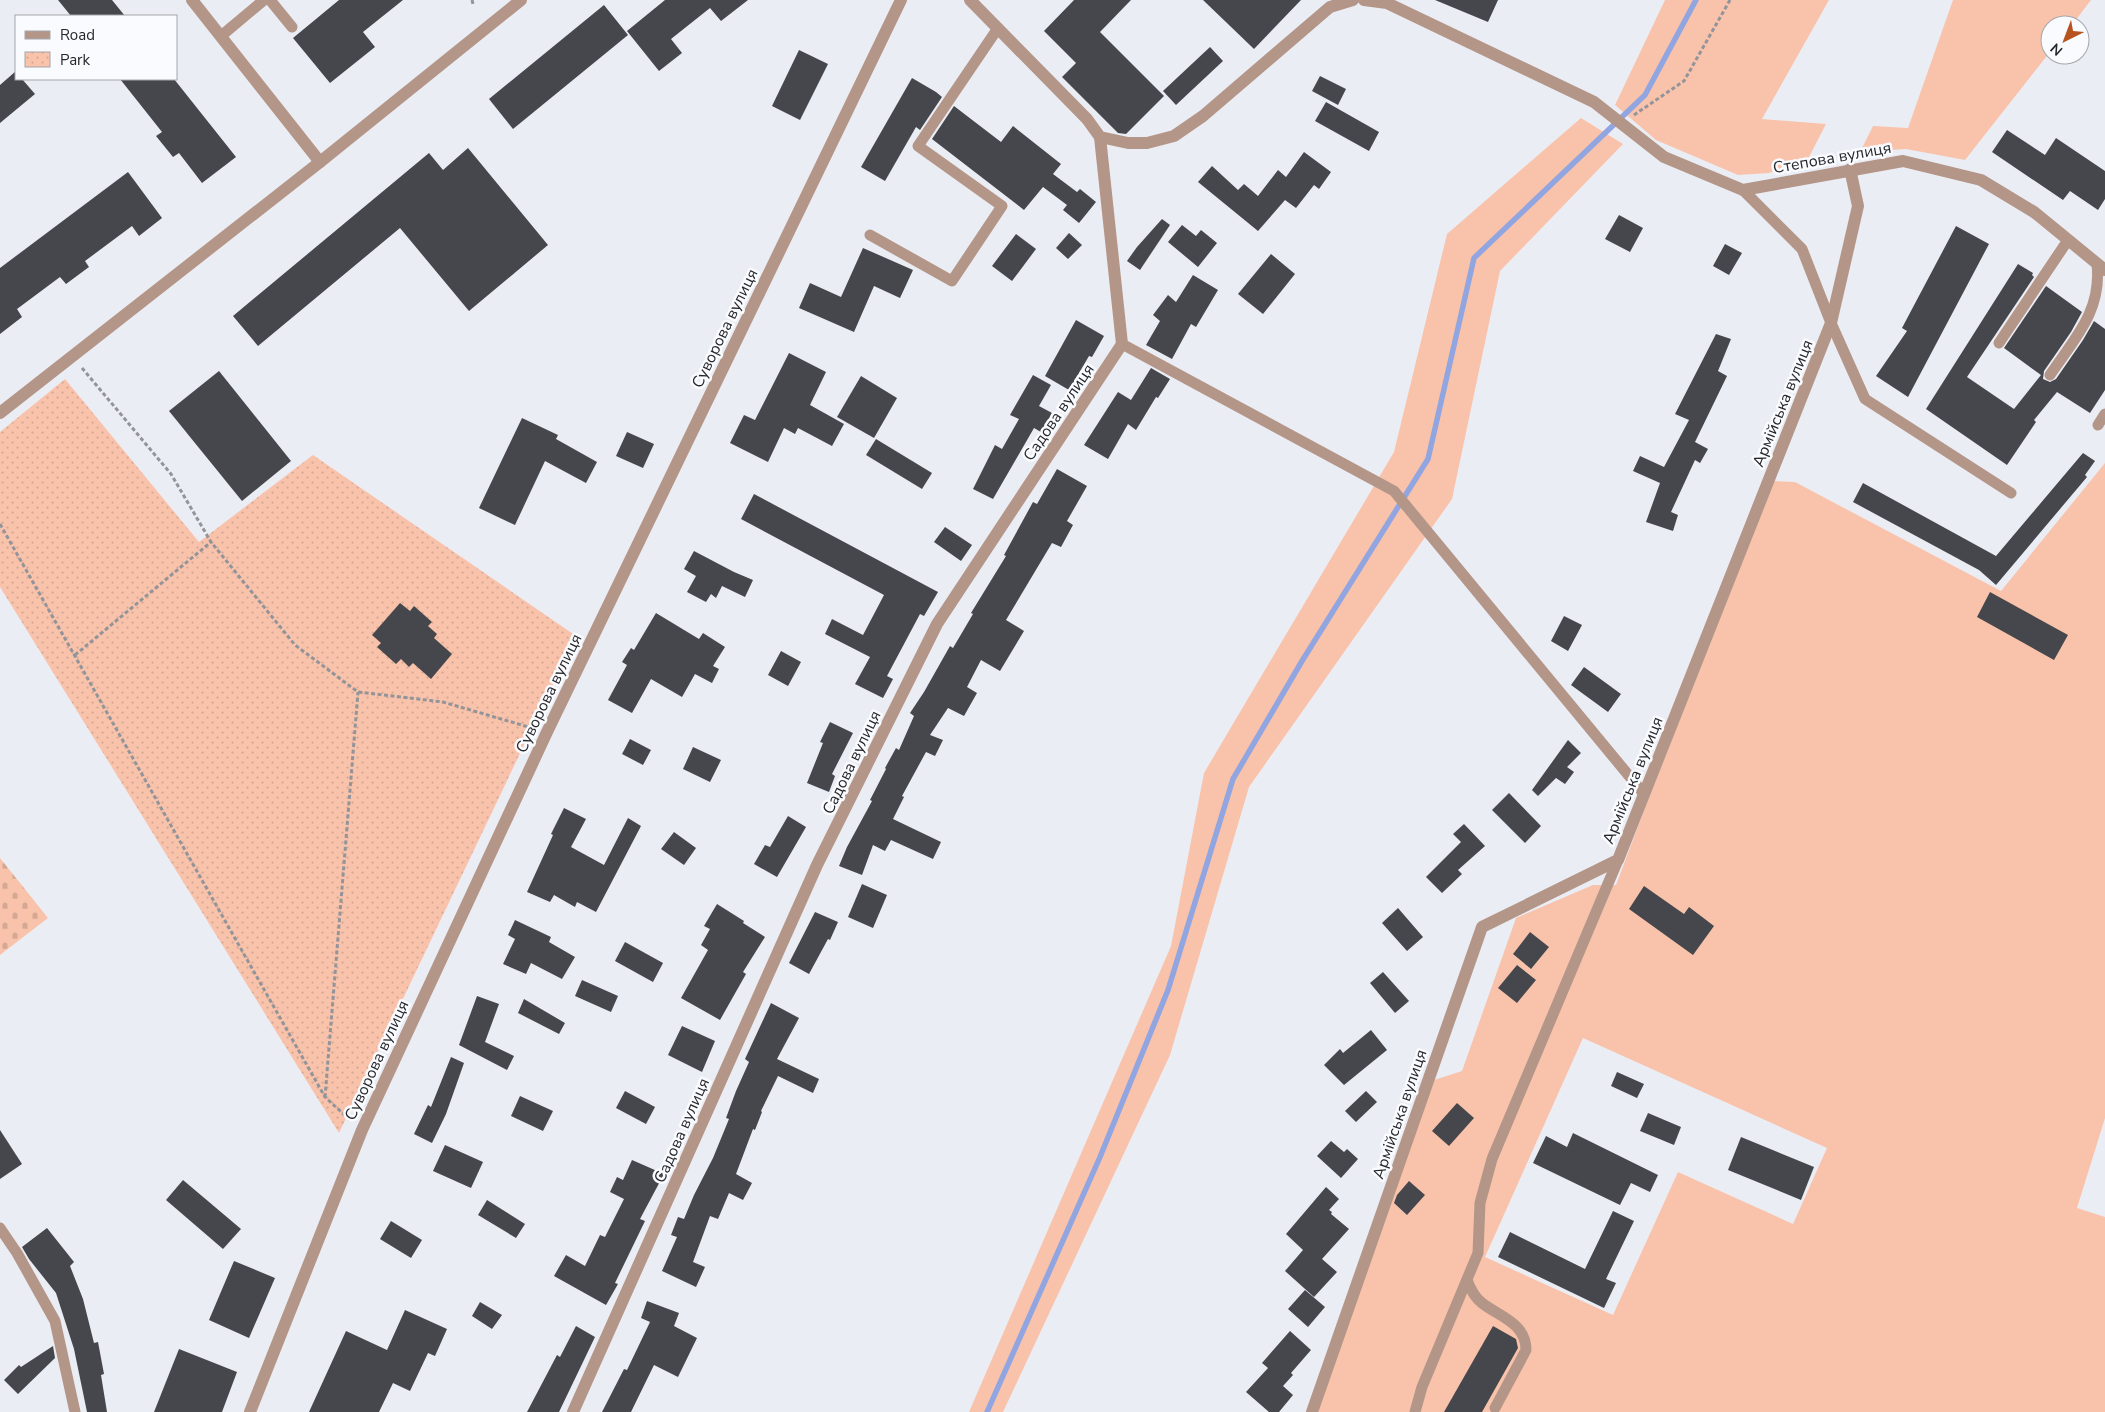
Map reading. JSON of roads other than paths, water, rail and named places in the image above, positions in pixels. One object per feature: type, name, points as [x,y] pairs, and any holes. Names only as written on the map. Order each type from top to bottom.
[{"type":"street","points":[[192,0],[320,162]]},
{"type":"street","points":[[0,413],[320,162],[520,0]]},
{"type":"street","name":"Суворова вулиця","points":[[250,1412],[362,1130],[547,732],[901,0]]},
{"type":"street","points":[[970,0],[1087,119],[1100,137],[1122,344]]},
{"type":"street","points":[[1100,137],[1128,143],[1147,143],[1174,136],[1203,116],[1330,7],[1353,0]]},
{"type":"street","points":[[1364,0],[1387,2],[1539,74],[1594,102],[1664,157],[1743,190]]},
{"type":"street","name":"Степова вулиця","points":[[1743,190],[1903,161],[1981,180],[2034,212],[2101,267]]},
{"type":"street","name":"Армійська вулиця","points":[[1312,1412],[1482,927],[1618,860],[1831,324],[1858,206],[1850,170]]},
{"type":"street","name":"Садова вулиця","points":[[573,1412],[818,865],[937,624],[1122,344]]},
{"type":"lane","points":[[220,36],[264,0]]},
{"type":"lane","points":[[270,0],[292,27]]},
{"type":"lane","points":[[870,235],[952,281],[1002,206],[918,146],[998,28]]},
{"type":"lane","points":[[1743,190],[1802,249],[1831,324],[1865,399],[2011,494]]},
{"type":"lane","points":[[1999,344],[2068,240]]},
{"type":"lane","points":[[2050,375],[2090,314],[2098,291],[2101,267]]},
{"type":"lane","points":[[1122,344],[1394,490],[1644,794]]},
{"type":"lane","points":[[2098,425],[2105,414]]},
{"type":"lane","points":[[1415,1412],[1422,1387],[1478,1253],[1480,1204],[1492,1159],[1618,860]]},
{"type":"lane","points":[[0,1228],[17,1254],[54,1321],[75,1412]]},
{"type":"lane","points":[[1466,1280],[1481,1302],[1518,1328],[1526,1344],[1526,1350],[1495,1408]]},
{"type":"waterway","points":[[987,1412],[1100,1157],[1168,990],[1233,779],[1302,661],[1428,459],[1474,258],[1645,95],[1696,0]]}]
